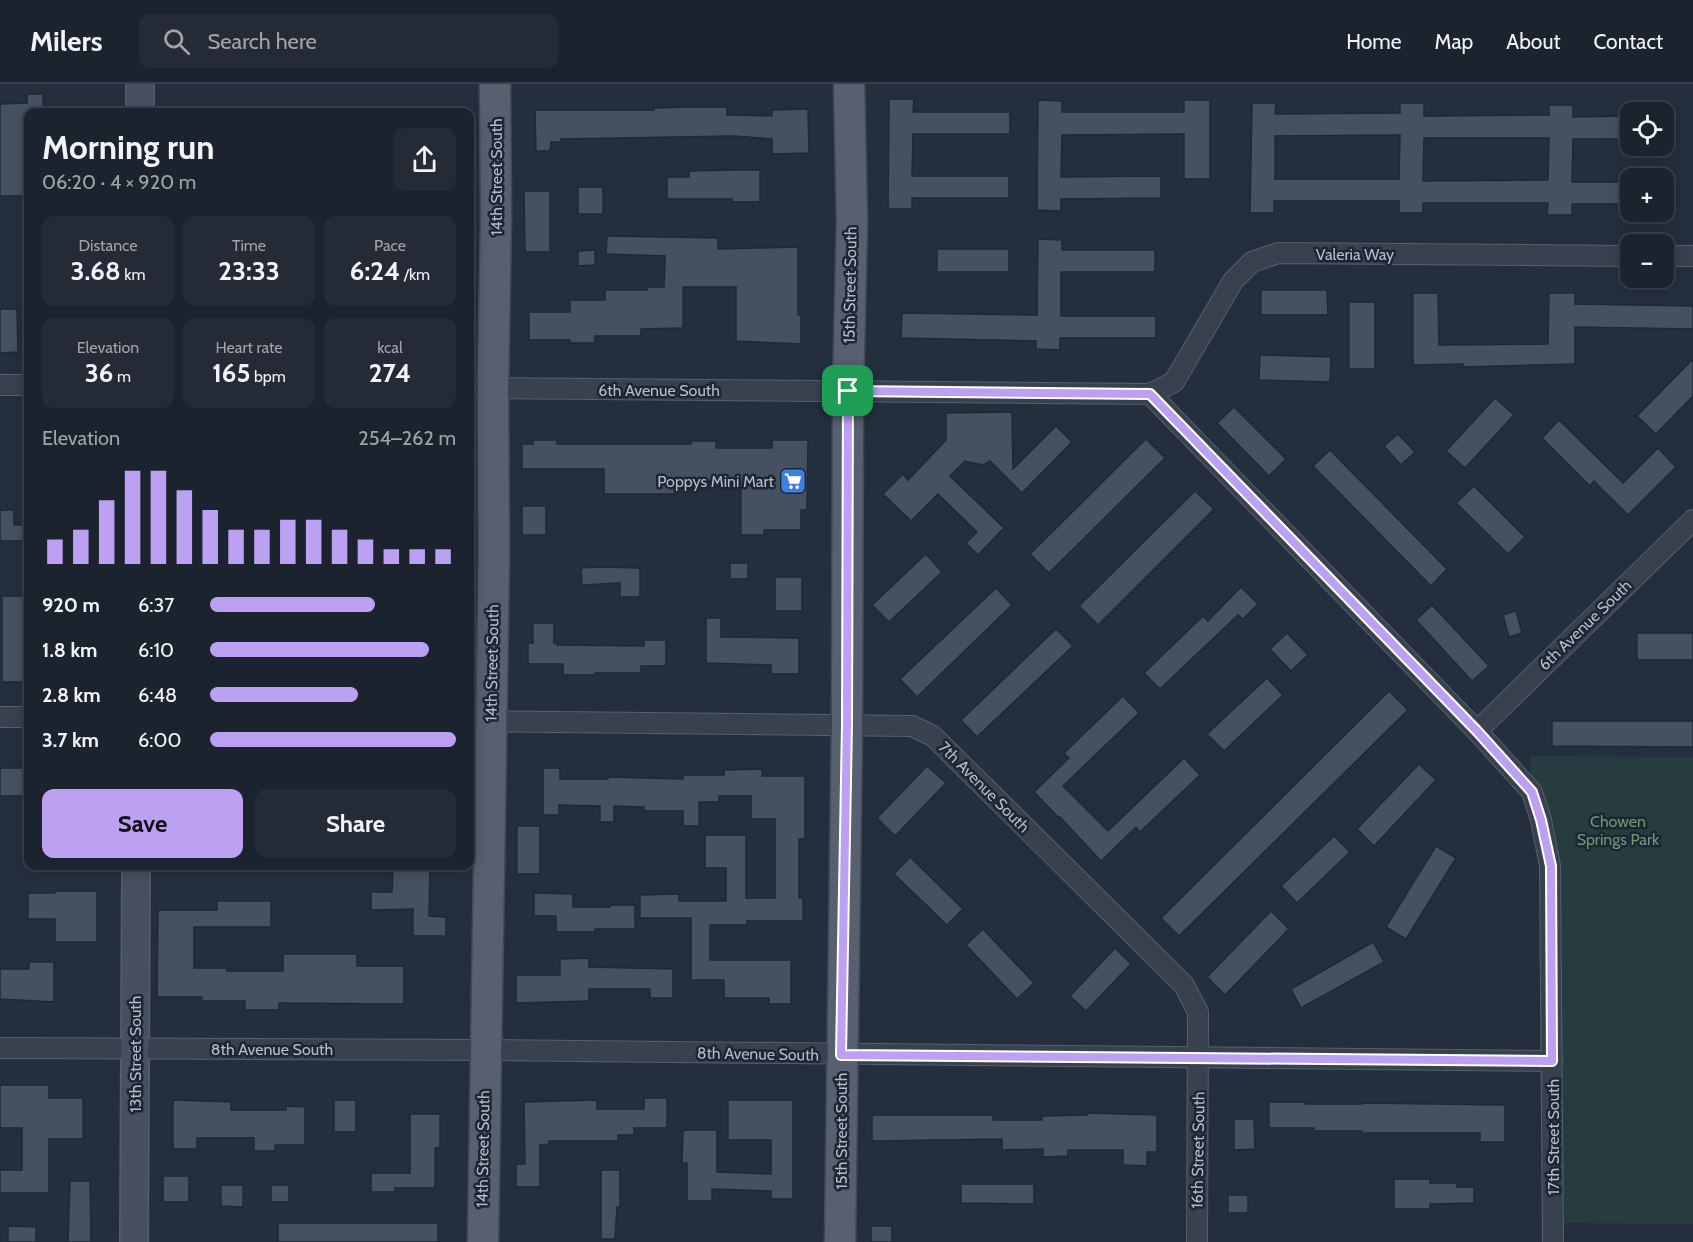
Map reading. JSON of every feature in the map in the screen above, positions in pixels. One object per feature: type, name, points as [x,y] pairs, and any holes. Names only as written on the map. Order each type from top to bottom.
[{"type":"main road","name":"14th Street South","points":[[483,1242],[485,1050],[480,721],[494,554],[481,388],[496,217],[495,84]]},
{"type":"main road","name":"15th Street South","points":[[840,1242],[847,724],[848,391],[852,222],[849,84]]},
{"type":"street","points":[[140,84],[140,108]]},
{"type":"street","name":"Valeria Way","points":[[1150,394],[1174,382],[1233,281],[1252,262],[1278,253],[1620,256]]},
{"type":"street","points":[[1674,256],[1693,256]]},
{"type":"street","points":[[0,386],[24,386]]},
{"type":"street","name":"6th Avenue South","points":[[481,388],[1150,394]]},
{"type":"street","name":"17th Street South","points":[[1150,394],[1477,731],[1532,792],[1551,866],[1553,1242]]},
{"type":"street","name":"6th Avenue South","points":[[1477,731],[1693,520]]},
{"type":"street","points":[[0,717],[24,717]]},
{"type":"street","name":"7th Avenue South","points":[[480,721],[912,726],[933,736],[1185,985],[1198,1012],[1199,1058]]},
{"type":"street","name":"13th Street South","points":[[134,1242],[136,870]]},
{"type":"street","name":"8th Avenue South","points":[[0,1048],[485,1050],[1552,1061]]},
{"type":"street","name":"16th Street South","points":[[1197,1242],[1199,1058]]},
{"type":"green space","name":"Chowen Springs Park","points":[[1530,756],[1693,757],[1693,1224],[1553,1223],[1550,866],[1532,792]]},
{"type":"building","points":[[27,94],[43,94],[43,108],[24,108],[24,196],[0,196],[0,104],[27,103]]},
{"type":"building","points":[[889,99],[914,99],[913,112],[1010,112],[1010,134],[913,134],[912,176],[1009,176],[1009,198],[912,198],[912,209],[888,209]]},
{"type":"building","points":[[1038,100],[1062,101],[1062,112],[1184,112],[1184,100],[1210,100],[1210,179],[1184,179],[1184,134],[1062,135],[1061,177],[1161,176],[1161,198],[1061,199],[1061,211],[1037,210]]},
{"type":"building","points":[[1252,103],[1276,103],[1275,114],[1400,113],[1400,103],[1424,103],[1424,116],[1549,115],[1549,105],[1573,105],[1573,117],[1620,116],[1620,139],[1573,139],[1572,182],[1620,182],[1620,204],[1572,204],[1572,215],[1547,215],[1548,203],[1423,203],[1423,213],[1399,213],[1399,201],[1274,201],[1274,213],[1250,213]],"holes":[[[1400,135],[1399,179],[1275,179],[1275,136]],[[1424,138],[1549,138],[1548,180],[1423,181]]]},
{"type":"building","points":[[727,107],[727,115],[772,116],[772,110],[808,109],[809,153],[772,154],[772,139],[734,136],[561,139],[561,142],[551,142],[550,151],[536,151],[535,110],[654,110],[654,108]]},
{"type":"building","points":[[760,170],[760,202],[732,202],[732,199],[667,199],[667,177],[689,177],[689,171]]},
{"type":"building","points":[[578,187],[603,187],[603,214],[578,214]]},
{"type":"building","points":[[524,191],[550,191],[550,252],[525,252]]},
{"type":"building","points":[[607,236],[718,238],[718,249],[798,247],[798,315],[801,315],[801,344],[736,341],[736,287],[683,287],[683,328],[641,329],[641,336],[595,336],[595,343],[570,343],[570,340],[529,340],[529,312],[570,312],[570,300],[605,300],[605,290],[647,290],[647,287],[664,287],[665,256],[606,254]]},
{"type":"building","points":[[1038,239],[1062,240],[1062,250],[1155,250],[1155,272],[1061,272],[1061,316],[1156,316],[1156,338],[1060,338],[1060,350],[1036,349],[1036,341],[901,338],[902,313],[1037,315]]},
{"type":"building","points":[[937,249],[1009,249],[1009,272],[937,272]]},
{"type":"building","points":[[595,250],[595,265],[578,266],[578,251]]},
{"type":"building","points":[[1261,290],[1327,290],[1328,315],[1261,315]]},
{"type":"building","points":[[1413,293],[1438,293],[1439,345],[1548,344],[1549,293],[1575,293],[1575,304],[1693,306],[1693,329],[1575,327],[1575,364],[1463,367],[1463,364],[1413,365]]},
{"type":"building","points":[[1349,302],[1375,302],[1375,369],[1349,369]]},
{"type":"building","points":[[0,309],[17,309],[18,352],[0,353]]},
{"type":"building","points":[[1260,355],[1331,357],[1330,382],[1259,380]]},
{"type":"building","points":[[1693,359],[1693,396],[1656,434],[1637,416]]},
{"type":"building","points":[[1495,398],[1514,415],[1465,468],[1446,451]]},
{"type":"building","points":[[1234,407],[1286,459],[1269,476],[1217,423]]},
{"type":"building","points":[[1012,412],[1013,469],[1056,426],[1072,442],[1022,493],[990,461],[983,465],[965,461],[950,476],[1004,528],[978,555],[966,543],[977,532],[938,494],[911,521],[883,494],[903,474],[908,480],[946,440],[946,413]]},
{"type":"building","points":[[1559,420],[1623,483],[1658,448],[1676,467],[1628,515],[1594,481],[1590,486],[1542,438]]},
{"type":"building","points":[[1398,434],[1415,452],[1401,465],[1384,446]]},
{"type":"building","points":[[1146,439],[1165,458],[1049,573],[1030,554]]},
{"type":"building","points":[[533,440],[557,440],[557,444],[691,444],[691,441],[716,441],[716,448],[772,448],[772,440],[808,440],[807,510],[801,510],[801,530],[764,530],[764,535],[741,535],[741,487],[730,487],[730,481],[675,481],[675,494],[604,494],[604,469],[522,469],[522,444],[533,444]]},
{"type":"building","points":[[1330,450],[1447,569],[1431,586],[1313,466]]},
{"type":"building","points":[[1474,486],[1525,537],[1508,554],[1456,503]]},
{"type":"building","points":[[1195,491],[1214,509],[1098,625],[1079,606]]},
{"type":"building","points":[[522,506],[546,506],[546,535],[522,535]]},
{"type":"building","points":[[0,510],[14,510],[14,525],[24,525],[24,541],[0,541]]},
{"type":"building","points":[[926,554],[942,572],[889,622],[872,605]]},
{"type":"building","points":[[730,563],[748,563],[748,579],[730,579]]},
{"type":"building","points":[[581,568],[640,568],[640,597],[620,597],[620,583],[582,585]]},
{"type":"building","points":[[775,577],[802,577],[802,611],[775,611]]},
{"type":"building","points":[[1241,587],[1258,604],[1243,619],[1238,615],[1160,689],[1144,673],[1203,616],[1208,621]]},
{"type":"building","points":[[996,588],[1012,605],[917,697],[900,679]]},
{"type":"building","points":[[2,596],[24,596],[24,682],[2,682]]},
{"type":"building","points":[[1432,605],[1489,666],[1472,681],[1416,620]]},
{"type":"building","points":[[1516,611],[1522,633],[1509,637],[1503,615]]},
{"type":"building","points":[[706,618],[721,618],[721,637],[799,638],[799,674],[771,674],[771,665],[706,663]]},
{"type":"building","points":[[533,623],[554,623],[554,643],[557,645],[644,646],[644,640],[666,640],[666,666],[641,666],[641,673],[563,675],[563,664],[528,664],[528,643],[533,643]]},
{"type":"building","points":[[1056,629],[1073,646],[977,737],[961,720]]},
{"type":"building","points":[[1287,633],[1308,655],[1291,671],[1270,649]]},
{"type":"building","points":[[1637,633],[1693,633],[1693,660],[1637,660]]},
{"type":"building","points":[[1267,678],[1283,695],[1224,751],[1207,734]]},
{"type":"building","points":[[1389,691],[1408,710],[1179,936],[1161,918]]},
{"type":"building","points":[[1123,696],[1139,713],[1063,786],[1108,831],[1184,758],[1200,775],[1140,832],[1136,827],[1101,861],[1034,792],[1069,758],[1064,753]]},
{"type":"building","points":[[1552,721],[1693,721],[1693,747],[1552,746]]},
{"type":"building","points":[[1419,764],[1436,780],[1374,846],[1357,829]]},
{"type":"building","points":[[927,766],[946,783],[895,836],[877,818]]},
{"type":"building","points":[[0,768],[24,768],[24,796],[0,796]]},
{"type":"building","points":[[543,768],[560,768],[560,779],[608,779],[608,777],[683,779],[683,775],[724,775],[724,770],[762,769],[762,776],[805,776],[805,839],[799,839],[799,898],[803,898],[803,921],[747,921],[747,925],[710,925],[710,960],[791,960],[791,1004],[769,1004],[769,998],[724,998],[724,980],[691,980],[691,918],[640,918],[640,895],[679,894],[679,901],[726,901],[726,868],[705,868],[705,835],[746,835],[746,898],[775,898],[775,819],[751,819],[751,796],[719,796],[719,802],[699,802],[699,826],[683,826],[683,811],[644,811],[644,807],[614,806],[614,822],[600,822],[600,806],[559,805],[559,815],[543,815]]},
{"type":"building","points":[[517,826],[540,826],[540,874],[517,874]]},
{"type":"building","points":[[1334,836],[1350,852],[1297,903],[1281,886]]},
{"type":"building","points":[[1436,846],[1456,858],[1406,939],[1386,927]]},
{"type":"building","points":[[910,857],[963,909],[947,925],[894,874]]},
{"type":"building","points":[[393,870],[430,870],[429,916],[446,917],[446,936],[413,936],[413,909],[371,910],[371,892],[392,892]]},
{"type":"building","points":[[55,891],[97,891],[97,942],[55,942],[55,919],[28,919],[28,893],[55,893]]},
{"type":"building","points":[[534,893],[573,894],[573,907],[635,905],[635,929],[556,932],[556,916],[534,916]]},
{"type":"building","points":[[217,901],[271,901],[271,927],[194,927],[194,968],[227,968],[227,971],[283,971],[283,954],[357,954],[357,966],[404,966],[404,1004],[279,1003],[279,1010],[245,1010],[245,1001],[202,1001],[202,997],[157,997],[158,910],[217,910]]},
{"type":"building","points":[[1271,911],[1289,929],[1225,995],[1207,977]]},
{"type":"building","points":[[983,929],[1034,983],[1017,999],[966,945]]},
{"type":"building","points":[[1373,942],[1384,962],[1301,1008],[1291,989]]},
{"type":"building","points":[[1115,948],[1131,964],[1086,1011],[1070,996]]},
{"type":"building","points":[[589,958],[589,967],[673,969],[673,998],[650,998],[650,989],[589,989],[589,1001],[516,1003],[516,975],[560,975],[560,959]]},
{"type":"building","points":[[29,962],[54,962],[54,1002],[0,999],[0,969],[29,969]]},
{"type":"building","points":[[0,1085],[49,1085],[49,1098],[83,1098],[83,1139],[49,1139],[49,1193],[0,1193],[0,1170],[22,1170],[22,1128],[0,1128]]},
{"type":"building","points":[[644,1098],[667,1098],[667,1128],[634,1128],[634,1135],[618,1135],[618,1141],[549,1141],[549,1144],[540,1145],[540,1187],[516,1187],[516,1164],[525,1164],[524,1102],[597,1100],[597,1109],[644,1109]]},
{"type":"building","points":[[173,1100],[231,1102],[231,1110],[286,1110],[286,1106],[305,1107],[305,1145],[275,1145],[275,1151],[254,1151],[254,1138],[197,1138],[197,1149],[173,1149]]},
{"type":"building","points":[[334,1100],[356,1100],[356,1132],[334,1132]]},
{"type":"building","points":[[728,1100],[793,1100],[793,1199],[771,1199],[771,1191],[712,1189],[712,1201],[687,1201],[687,1163],[682,1163],[683,1130],[717,1130],[717,1172],[771,1174],[771,1140],[728,1140]]},
{"type":"building","points":[[1269,1102],[1505,1105],[1505,1142],[1480,1142],[1480,1133],[1362,1133],[1362,1131],[1314,1131],[1314,1128],[1269,1128]]},
{"type":"building","points":[[1087,1113],[1157,1115],[1157,1152],[1147,1152],[1147,1166],[1123,1165],[1123,1150],[1068,1150],[1068,1156],[1043,1157],[1043,1149],[1002,1150],[1002,1139],[872,1141],[872,1115],[993,1115],[993,1120],[1042,1120],[1042,1116],[1087,1115]]},
{"type":"building","points":[[410,1114],[440,1114],[440,1148],[435,1148],[435,1188],[395,1188],[395,1192],[371,1192],[371,1173],[410,1173]]},
{"type":"building","points":[[1234,1119],[1254,1119],[1255,1149],[1234,1150]]},
{"type":"building","points":[[601,1170],[620,1170],[620,1207],[617,1207],[615,1239],[601,1239]]},
{"type":"building","points":[[163,1176],[189,1176],[189,1202],[163,1202]]},
{"type":"building","points":[[1394,1179],[1430,1179],[1430,1183],[1457,1183],[1457,1187],[1474,1187],[1474,1203],[1430,1204],[1430,1209],[1394,1209]]},
{"type":"building","points":[[70,1181],[90,1181],[91,1242],[68,1242]]},
{"type":"building","points":[[961,1184],[1034,1184],[1034,1204],[961,1203]]},
{"type":"building","points":[[221,1185],[243,1185],[243,1207],[221,1206]]},
{"type":"building","points":[[271,1185],[289,1185],[289,1202],[271,1202]]},
{"type":"building","points":[[1228,1195],[1248,1195],[1248,1213],[1228,1213]]},
{"type":"building","points":[[278,1223],[438,1223],[438,1242],[278,1242]]},
{"type":"building","points":[[8,1226],[36,1227],[36,1242],[8,1242]]},
{"type":"building","points":[[871,1226],[892,1226],[892,1242],[871,1242]]},
{"type":"place","name":"Poppys Mini Mart","points":[[793,481]]},
{"type":"route","points":[[848,391],[1150,394],[1477,731],[1532,792],[1551,866],[1552,1061],[841,1055],[847,724],[848,391]]}]
